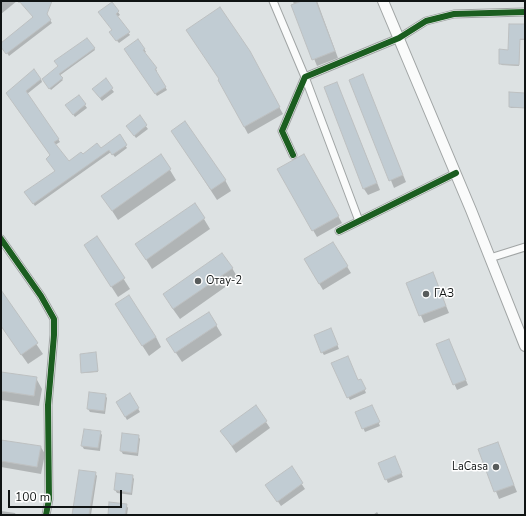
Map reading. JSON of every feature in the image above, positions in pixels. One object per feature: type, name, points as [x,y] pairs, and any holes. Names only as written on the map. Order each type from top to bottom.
[{"type":"main road","points":[[383,1],[456,173],[525,346]]},
{"type":"street","points":[[273,1],[305,77],[359,221]]},
{"type":"street","points":[[293,156],[282,131],[305,77],[399,38],[426,21],[454,14],[525,12]]},
{"type":"street","points":[[339,231],[456,173]]},
{"type":"street","points":[[1,239],[41,296],[54,319],[48,404],[49,499],[46,515]]},
{"type":"street","points":[[490,258],[525,247]]},
{"type":"building","points":[[19,1],[52,1],[47,14],[51,20],[6,54],[1,47],[1,43],[33,17]]},
{"type":"building","points":[[302,1],[316,1],[335,51],[312,60],[291,5]]},
{"type":"building","points":[[112,2],[119,11],[116,14],[130,32],[116,41],[109,32],[112,30],[98,12]]},
{"type":"building","points":[[220,7],[250,51],[280,107],[244,127],[218,80],[219,79],[186,30]]},
{"type":"building","points":[[509,24],[525,24],[525,39],[520,39],[519,65],[499,64],[499,49],[508,50]]},
{"type":"building","points":[[87,38],[95,48],[59,74],[63,78],[49,89],[42,79],[58,66],[54,61]]},
{"type":"building","points":[[138,39],[145,49],[143,50],[157,68],[155,69],[166,87],[155,94],[124,49]]},
{"type":"building","points":[[34,69],[41,79],[26,91],[59,139],[54,142],[69,161],[81,152],[83,154],[97,143],[101,148],[120,134],[127,145],[112,155],[109,150],[33,204],[24,192],[55,171],[46,159],[50,155],[6,93]]},
{"type":"building","points":[[363,74],[403,175],[389,181],[349,80]]},
{"type":"building","points":[[106,78],[113,88],[100,98],[92,89]]},
{"type":"building","points":[[337,82],[377,183],[363,189],[324,87]]},
{"type":"building","points":[[509,92],[525,93],[525,108],[509,107]]},
{"type":"building","points":[[79,95],[86,104],[73,115],[65,105]]},
{"type":"building","points":[[140,115],[147,125],[134,136],[126,126]]},
{"type":"building","points":[[185,121],[226,180],[211,190],[171,131]]},
{"type":"building","points":[[161,154],[171,169],[112,211],[101,196]]},
{"type":"building","points":[[304,154],[339,216],[312,231],[277,169]]},
{"type":"building","points":[[195,203],[205,218],[146,260],[135,244]]},
{"type":"building","points":[[97,236],[125,278],[111,287],[84,245]]},
{"type":"building","points":[[333,242],[348,266],[319,284],[304,259]]},
{"type":"building","name":"Отау-2","points":[[222,253],[233,268],[173,309],[163,294]]},
{"type":"building","name":"ГАЗ","points":[[433,272],[446,306],[419,316],[406,283]]},
{"type":"building","points":[[1,290],[38,343],[21,355],[1,326]]},
{"type":"building","points":[[129,295],[156,337],[142,346],[115,304]]},
{"type":"building","name":"Отау-2","points":[[209,312],[217,325],[175,353],[166,339]]},
{"type":"building","points":[[331,328],[338,345],[321,353],[314,335]]},
{"type":"building","points":[[449,339],[466,380],[453,385],[436,344]]},
{"type":"building","points":[[96,352],[98,371],[81,373],[80,354]]},
{"type":"building","points":[[348,356],[358,380],[361,379],[366,389],[347,398],[331,363]]},
{"type":"building","points":[[1,372],[37,377],[34,396],[1,391]]},
{"type":"building","points":[[89,392],[106,394],[104,411],[87,409]]},
{"type":"building","points":[[130,393],[139,408],[125,417],[116,402]]},
{"type":"building","points":[[256,405],[267,421],[232,446],[220,431]]},
{"type":"building","points":[[372,405],[380,422],[362,429],[355,412]]},
{"type":"building","points":[[84,429],[101,431],[98,448],[81,446]]},
{"type":"building","points":[[122,433],[139,435],[137,453],[120,451]]},
{"type":"building","points":[[1,440],[41,446],[37,467],[1,461]]},
{"type":"building","name":"LaCasa","points":[[498,442],[514,485],[494,492],[478,449]]},
{"type":"building","points":[[395,456],[402,473],[385,480],[378,463]]},
{"type":"building","points":[[292,466],[303,483],[277,502],[265,485]]},
{"type":"building","points":[[79,470],[96,472],[89,515],[72,515]]},
{"type":"building","points":[[116,473],[133,475],[131,493],[114,490]]},
{"type":"building","points":[[109,502],[127,504],[125,515],[108,515]]},
{"type":"cycle path","points":[[293,155],[282,131],[305,77],[399,38],[426,21],[454,14],[525,12]]},
{"type":"cycle path","points":[[339,231],[456,173]]},
{"type":"cycle path","points":[[1,239],[41,296],[54,319],[48,405],[49,499],[46,515]]},
{"type":"place","name":"Отау-2","points":[[198,281]]},
{"type":"place","name":"ГАЗ","points":[[426,294]]},
{"type":"place","name":"LaCasa","points":[[496,467]]}]
